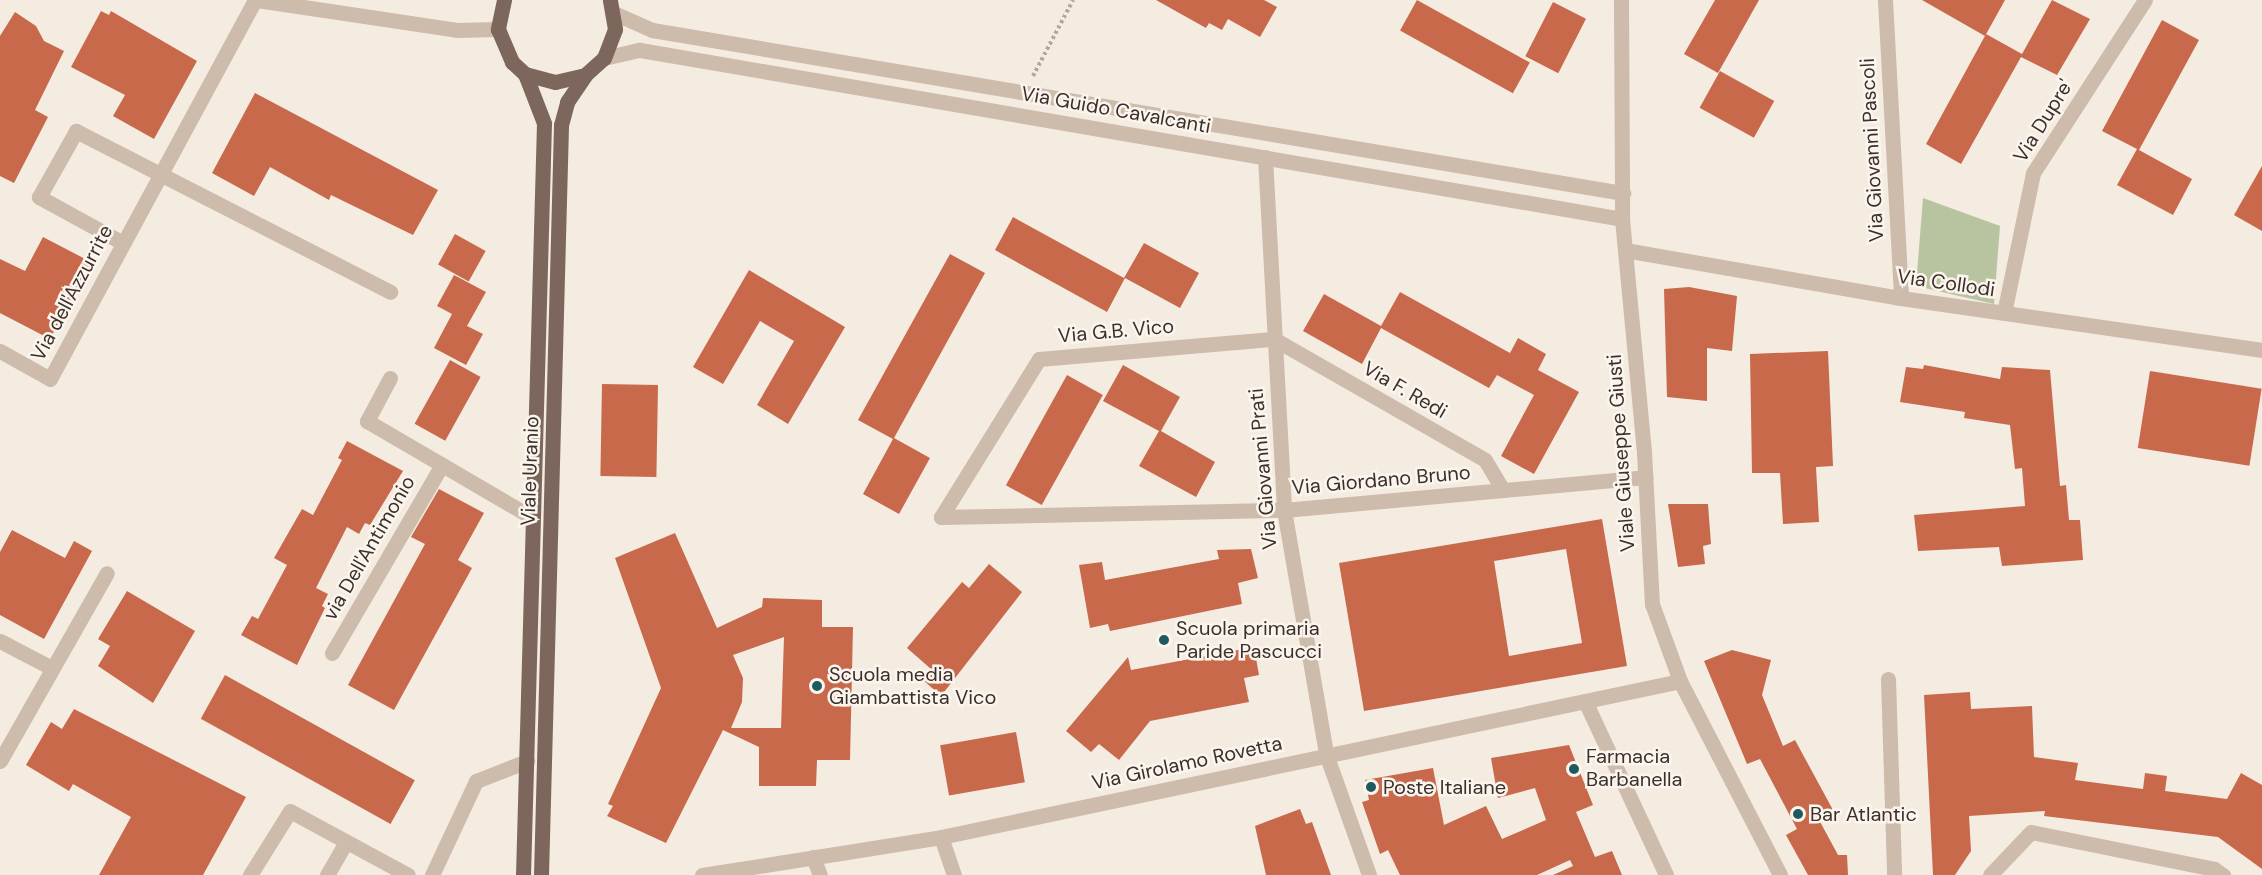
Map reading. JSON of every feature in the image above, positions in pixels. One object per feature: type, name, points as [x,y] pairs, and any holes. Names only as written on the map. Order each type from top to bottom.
[{"type":"main road","points":[[498,29],[504,0]]},
{"type":"main road","points":[[525,74],[555,82],[585,75],[604,58],[612,44],[612,7]]},
{"type":"main road","name":"Viale Uranio","points":[[498,29],[502,47],[525,74],[544,123],[523,875]]},
{"type":"main road","name":"Viale Uranio","points":[[541,875],[561,125],[567,102],[585,75]]},
{"type":"street","points":[[256,0],[457,30],[498,29]]},
{"type":"street","name":"Via dell'Azzurrite","points":[[0,351],[50,379],[256,0]]},
{"type":"street","name":"Viale Giuseppe Giusti","points":[[1621,0],[1622,219],[1645,477],[1653,604],[1680,681],[1780,875]]},
{"type":"street","name":"Via Giovanni Pascoli","points":[[1885,0],[1900,298]]},
{"type":"street","name":"Via Dupre'","points":[[2004,313],[2033,173],[2145,0]]},
{"type":"street","name":"Via Guido Cavalcanti","points":[[612,7],[652,30],[1623,193]]},
{"type":"street","name":"Via Guido Cavalcanti","points":[[604,58],[640,50],[1622,219]]},
{"type":"street","points":[[123,243],[39,197],[76,131],[159,177],[390,292]]},
{"type":"street","name":"Via Giovanni Prati","points":[[1265,157],[1284,510],[1326,754],[1369,875]]},
{"type":"street","name":"Via Collodi","points":[[1625,250],[1900,298],[2262,351]]},
{"type":"street","name":"Via F. Redi","points":[[1274,339],[1485,460],[1503,490]]},
{"type":"street","name":"Via G.B. Vico","points":[[941,518],[1039,359],[1274,339]]},
{"type":"street","name":"via Dell'Antimonio","points":[[390,378],[367,421],[533,518]]},
{"type":"street","name":"via Dell'Antimonio","points":[[332,653],[442,465]]},
{"type":"street","name":"Via Giordano Bruno","points":[[941,518],[1284,510],[1645,477]]},
{"type":"street","points":[[0,761],[50,667],[107,573]]},
{"type":"street","points":[[0,641],[50,667]]},
{"type":"street","points":[[1888,679],[1894,875]]},
{"type":"street","name":"Via Girolamo Rovetta","points":[[702,875],[941,837],[1680,681]]},
{"type":"street","points":[[1585,701],[1666,875]]},
{"type":"street","points":[[432,875],[476,781],[526,761]]},
{"type":"street","points":[[250,875],[290,811],[408,875]]},
{"type":"street","points":[[1990,875],[2031,832],[2216,873]]},
{"type":"street","points":[[941,837],[954,875]]},
{"type":"street","points":[[327,875],[346,842]]},
{"type":"street","points":[[813,857],[820,875]]},
{"type":"path","points":[[1025,92],[1073,0]]},
{"type":"green space","points":[[1923,198],[2000,226],[1994,304],[1916,286]]},
{"type":"building","points":[[1156,0],[1264,0],[1277,7],[1260,37],[1228,19],[1222,30],[1209,23],[1206,28]]},
{"type":"building","points":[[1417,0],[1530,63],[1513,93],[1400,31]]},
{"type":"building","points":[[1715,0],[1759,0],[1718,73],[1684,54]]},
{"type":"building","points":[[1922,0],[2005,0],[1985,36]]},
{"type":"building","points":[[2052,0],[2090,19],[2057,75],[2021,57],[1961,164],[1926,144],[1986,34],[2022,54]]},
{"type":"building","points":[[1553,2],[1586,19],[1558,73],[1525,56]]},
{"type":"building","points":[[101,11],[109,15],[111,11],[197,61],[154,139],[113,116],[125,95],[71,67]]},
{"type":"building","points":[[15,12],[36,26],[44,41],[64,51],[35,110],[48,117],[14,183],[0,176],[0,36]]},
{"type":"building","points":[[2162,20],[2199,40],[2139,150],[2192,179],[2173,215],[2117,185],[2137,149],[2102,131]]},
{"type":"building","points":[[1720,71],[1774,101],[1754,138],[1700,108]]},
{"type":"building","points":[[255,93],[438,190],[413,235],[331,195],[329,200],[270,167],[254,196],[212,173]]},
{"type":"building","points":[[2262,166],[2262,231],[2234,215]]},
{"type":"building","points":[[1013,217],[1124,278],[1144,243],[1199,273],[1180,308],[1125,278],[1107,312],[995,250]]},
{"type":"building","points":[[455,234],[486,251],[469,282],[438,265]]},
{"type":"building","points":[[43,237],[91,262],[50,339],[0,313],[0,259],[25,271]]},
{"type":"building","points":[[950,254],[985,273],[894,438],[930,458],[899,514],[863,494],[893,439],[858,420]]},
{"type":"building","points":[[749,270],[845,327],[788,424],[757,405],[794,341],[760,321],[723,384],[693,367]]},
{"type":"building","points":[[454,275],[486,292],[467,326],[483,334],[466,365],[434,348],[452,314],[437,306]]},
{"type":"building","points":[[1689,287],[1737,296],[1732,351],[1707,348],[1707,401],[1667,397],[1664,289]]},
{"type":"building","points":[[1400,292],[1510,353],[1518,338],[1546,354],[1538,370],[1579,392],[1534,474],[1501,456],[1534,395],[1497,375],[1489,388],[1381,328],[1362,364],[1303,331],[1324,294],[1381,326]]},
{"type":"building","points":[[1828,351],[1833,466],[1816,467],[1819,522],[1783,524],[1780,473],[1752,473],[1750,354]]},
{"type":"building","points":[[450,360],[481,377],[445,441],[415,424]]},
{"type":"building","points":[[1123,365],[1180,397],[1161,431],[1215,462],[1196,497],[1139,466],[1159,431],[1103,401]]},
{"type":"building","points":[[1924,365],[2000,379],[2002,367],[2050,370],[2060,486],[2066,485],[2069,520],[2080,520],[2083,560],[2002,566],[1999,547],[1918,551],[1914,515],[2025,506],[2022,468],[2015,469],[2010,425],[1964,418],[1965,412],[1900,402],[1906,367],[1923,369]]},
{"type":"building","points":[[2150,371],[2262,389],[2249,466],[2138,448]]},
{"type":"building","points":[[1067,375],[1103,395],[1042,505],[1006,485]]},
{"type":"building","points":[[602,384],[658,385],[656,477],[600,476]]},
{"type":"building","points":[[347,441],[403,471],[370,525],[365,523],[359,534],[347,527],[316,588],[328,594],[322,606],[325,608],[297,665],[241,635],[252,616],[258,619],[287,565],[274,558],[302,509],[313,515],[342,460],[338,458]]},
{"type":"building","points":[[439,489],[484,513],[458,560],[472,568],[394,710],[348,685],[425,544],[411,537]]},
{"type":"building","points":[[1668,504],[1708,504],[1711,544],[1703,546],[1705,564],[1678,567]]},
{"type":"building","points":[[1602,519],[1627,666],[1364,711],[1339,563]],"holes":[[[1566,549],[1582,643],[1509,656],[1494,561]]]},
{"type":"building","points":[[12,530],[65,558],[74,541],[92,551],[44,639],[0,615],[0,552]]},
{"type":"building","points":[[675,533],[717,628],[762,607],[763,598],[822,600],[822,627],[853,627],[850,760],[817,760],[816,786],[759,786],[759,747],[723,730],[666,843],[607,816],[613,806],[608,804],[661,688],[615,558]],"holes":[[[784,637],[781,728],[731,728],[742,702],[743,678],[733,655]]]},
{"type":"building","points":[[1251,549],[1258,578],[1238,583],[1242,604],[1110,631],[1108,624],[1090,628],[1079,565],[1102,562],[1105,580],[1219,559],[1217,550]]},
{"type":"building","points":[[989,564],[1022,592],[941,696],[922,679],[931,669],[907,648],[962,582],[969,588]]},
{"type":"building","points":[[127,591],[195,631],[153,703],[98,666],[110,646],[98,639]]},
{"type":"building","points":[[1254,647],[1259,675],[1244,678],[1249,702],[1150,721],[1119,760],[1099,744],[1091,752],[1066,731],[1128,657],[1131,670]]},
{"type":"building","points":[[1732,650],[1771,660],[1762,695],[1783,746],[1795,740],[1833,810],[1818,818],[1838,855],[1847,855],[1848,875],[1808,875],[1786,835],[1797,829],[1760,759],[1747,764],[1704,661]]},
{"type":"building","points":[[225,675],[415,780],[391,824],[201,719]]},
{"type":"building","points":[[1970,692],[1971,709],[2032,706],[2034,757],[2078,763],[2075,780],[2143,789],[2145,773],[2167,776],[2165,791],[2227,799],[2241,773],[2262,785],[2262,869],[2218,837],[2044,816],[2045,811],[1969,816],[1971,851],[1955,875],[1933,875],[1924,695]]},
{"type":"building","points":[[74,709],[246,797],[203,875],[99,875],[131,817],[73,784],[69,791],[26,765],[51,722],[62,729]]},
{"type":"building","points":[[1016,732],[1025,782],[949,796],[940,745]]},
{"type":"building","points":[[1569,745],[1593,805],[1576,812],[1595,857],[1612,851],[1622,875],[1553,875],[1573,866],[1570,860],[1537,875],[1400,875],[1388,850],[1380,854],[1362,802],[1369,800],[1365,780],[1433,768],[1444,825],[1486,806],[1502,839],[1546,820],[1535,788],[1498,798],[1491,758]]},
{"type":"building","points":[[1300,809],[1306,824],[1312,822],[1331,875],[1266,875],[1255,826]]},
{"type":"place","name":"Scuola primaria Paride Pascucci","points":[[1164,640]]},
{"type":"place","name":"Scuola media Giambattista Vico","points":[[817,686]]},
{"type":"place","name":"Farmacia Barbanella","points":[[1574,769]]},
{"type":"place","name":"Poste Italiane","points":[[1371,787]]},
{"type":"place","name":"Bar Atlantic","points":[[1798,814]]}]
